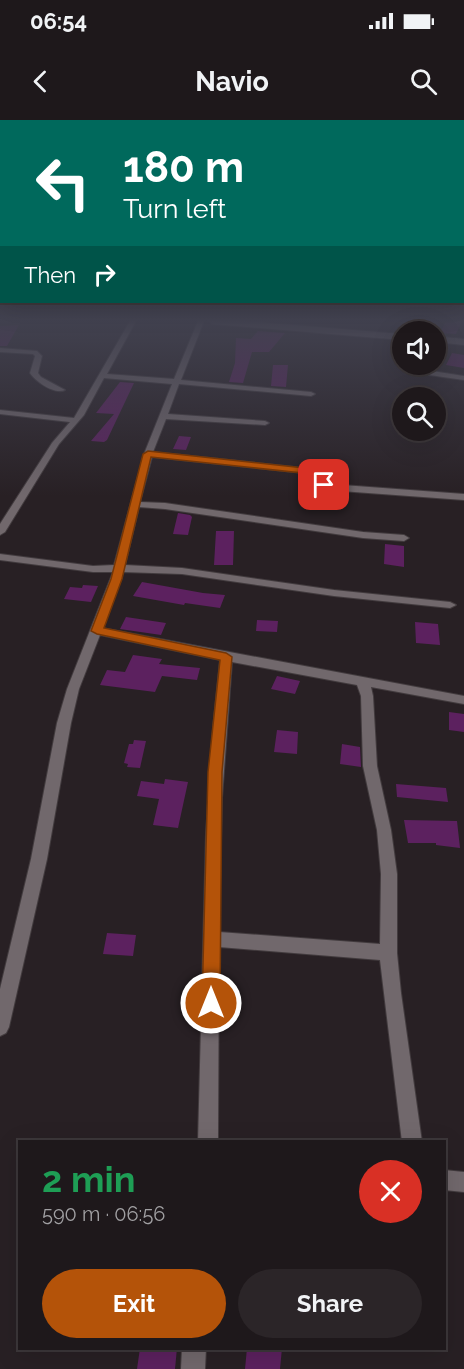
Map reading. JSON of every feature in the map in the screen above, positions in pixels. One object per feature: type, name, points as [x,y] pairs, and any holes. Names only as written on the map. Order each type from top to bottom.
[{"type":"street","points":[[39,379],[61,390]]},
{"type":"street","points":[[0,532],[56,443],[84,407],[100,379]]},
{"type":"street","points":[[137,379],[311,394]]},
{"type":"street","points":[[0,1027],[39,859],[64,723],[73,689],[119,569],[148,454],[178,379]]},
{"type":"street","points":[[0,412],[74,420]]},
{"type":"street","points":[[162,416],[266,423]]},
{"type":"street","points":[[148,454],[314,472],[321,476],[327,487],[464,497]]},
{"type":"street","points":[[135,504],[165,506],[363,535],[404,538]]},
{"type":"street","points":[[0,557],[93,569],[151,568],[182,571],[334,593],[450,605]]},
{"type":"street","points":[[97,631],[464,700]]},
{"type":"street","points":[[208,1140],[217,741],[226,657]]},
{"type":"street","points":[[363,682],[367,696],[370,766],[384,830],[389,874],[388,953],[412,1140]]},
{"type":"street","points":[[211,939],[388,953]]},
{"type":"street","points":[[446,1180],[464,1182]]},
{"type":"street","points":[[192,1369],[194,1350]]},
{"type":"building","points":[[230,379],[244,379],[243,383],[229,382]]},
{"type":"building","points":[[272,379],[287,379],[286,387],[271,386]]},
{"type":"building","points":[[120,382],[134,383],[107,440],[104,442],[91,441],[114,414],[96,413]]},
{"type":"building","points":[[179,436],[191,437],[186,450],[173,449]]},
{"type":"building","points":[[178,513],[192,517],[188,535],[173,534]]},
{"type":"building","points":[[216,531],[234,531],[233,565],[214,565]]},
{"type":"building","points":[[385,544],[404,546],[404,567],[384,564]]},
{"type":"building","points":[[142,582],[225,595],[220,608],[185,603],[184,605],[133,596]]},
{"type":"building","points":[[83,585],[98,586],[91,602],[64,599],[70,587],[82,588]]},
{"type":"building","points":[[126,617],[166,623],[161,635],[120,629]]},
{"type":"building","points":[[257,620],[278,621],[277,632],[256,631]]},
{"type":"building","points":[[415,622],[438,624],[440,645],[416,643]]},
{"type":"building","points":[[133,655],[162,659],[159,664],[200,668],[197,680],[162,676],[155,692],[100,685],[107,670],[125,672]]},
{"type":"building","points":[[277,676],[300,681],[295,694],[271,689]]},
{"type":"building","points":[[449,712],[464,714],[464,732],[449,730]]},
{"type":"building","points":[[277,730],[298,732],[297,754],[274,752]]},
{"type":"building","points":[[134,740],[146,741],[140,768],[127,767],[128,764],[124,763],[129,744],[133,744]]},
{"type":"building","points":[[342,744],[360,747],[361,767],[340,764]]},
{"type":"building","points":[[165,779],[188,782],[178,828],[153,825],[159,799],[137,796],[141,781],[164,784]]},
{"type":"building","points":[[396,784],[446,788],[448,802],[397,797]]},
{"type":"building","points":[[404,820],[457,821],[460,848],[436,845],[436,843],[408,843]]},
{"type":"building","points":[[107,933],[136,935],[133,956],[103,954]]},
{"type":"building","points":[[140,1350],[177,1350],[175,1369],[137,1369]]},
{"type":"building","points":[[247,1350],[282,1350],[280,1369],[245,1369]]},
{"type":"route","points":[[211,1003],[215,772],[226,657],[97,631],[116,579],[148,454],[314,472],[321,476],[324,485]]}]
